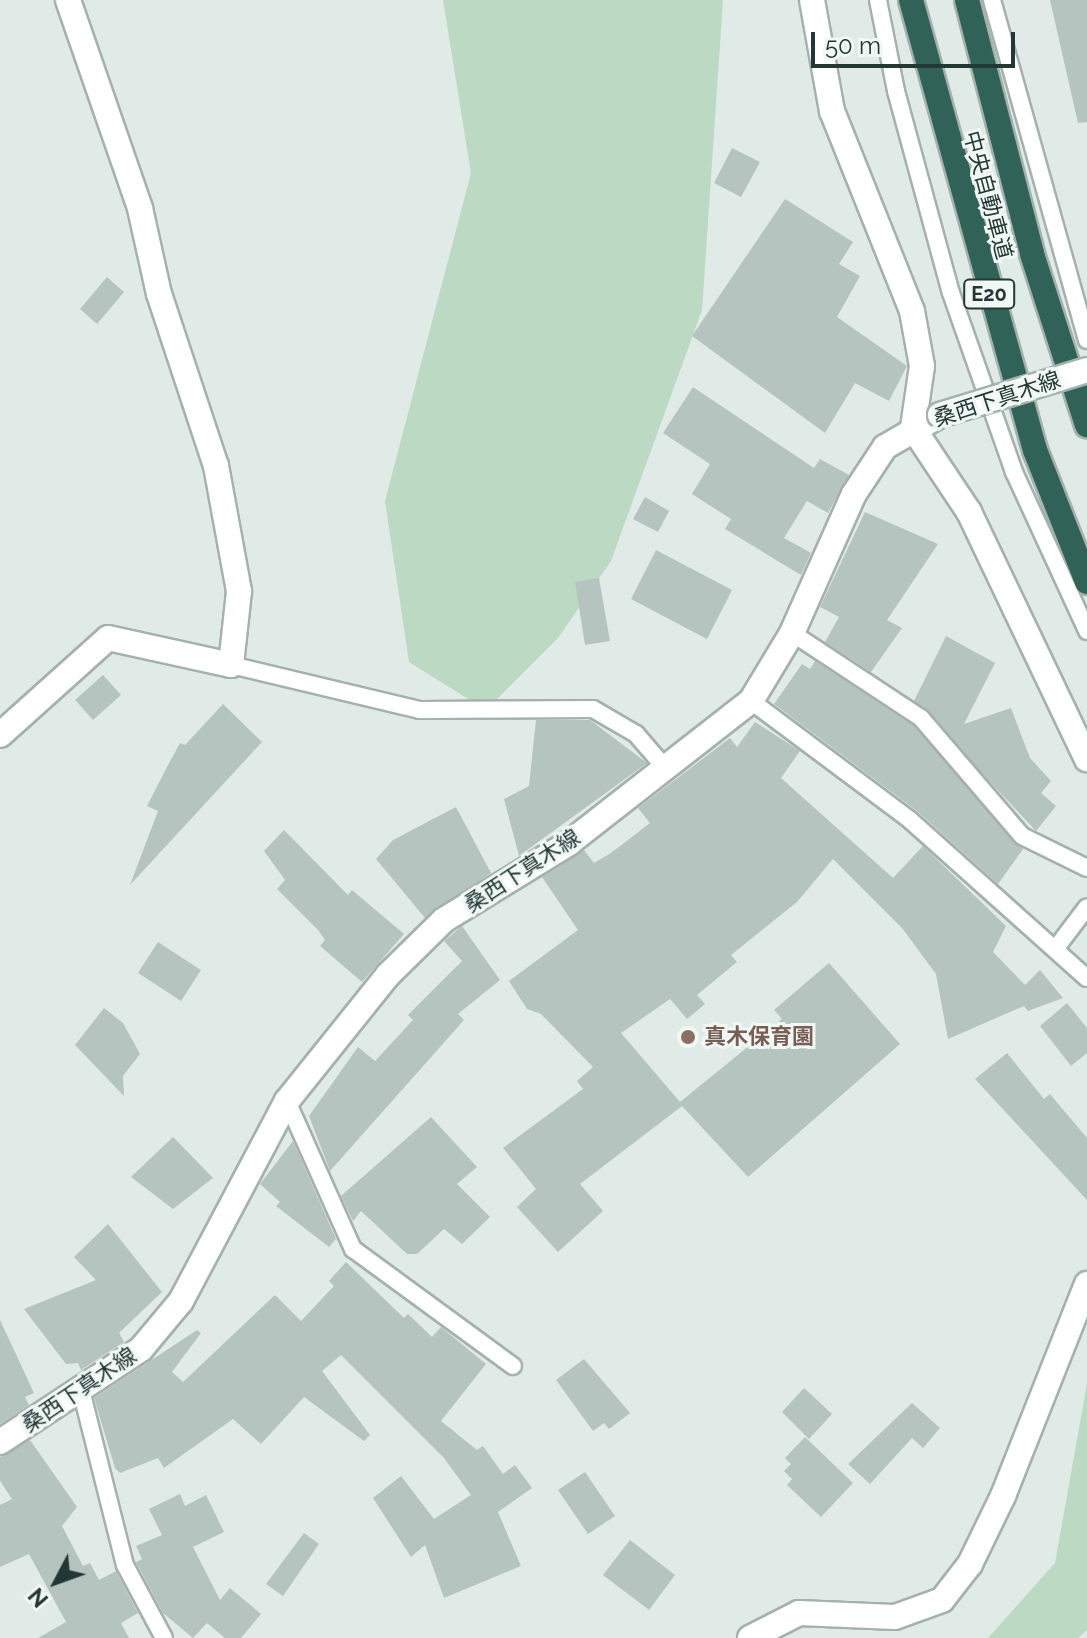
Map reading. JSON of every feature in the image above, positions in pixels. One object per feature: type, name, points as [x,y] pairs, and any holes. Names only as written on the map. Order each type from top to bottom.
[{"type":"highway","name":"中央自動車道","points":[[911,0],[1030,436],[1087,582]]},
{"type":"highway","name":"中央自動車道","points":[[967,0],[1032,254],[1087,425]]},
{"type":"street","points":[[0,735],[108,638],[231,665],[239,591],[216,466],[159,294],[140,208],[68,0]]},
{"type":"street","points":[[812,0],[832,111],[912,311],[922,366],[913,428],[969,512],[1087,759]]},
{"type":"street","name":"桑西下真木線","points":[[0,1442],[82,1394],[141,1349],[181,1301],[287,1101],[337,1034],[444,920],[569,843],[667,770],[751,701],[792,633],[854,494],[885,447],[940,415],[1087,370]]},
{"type":"street","points":[[750,1638],[799,1613],[895,1617],[942,1600],[970,1564],[1003,1496],[1087,1284]]},
{"type":"lane","points":[[878,0],[896,91],[951,293],[1014,472],[1087,631]]},
{"type":"lane","points":[[992,0],[1087,340]]},
{"type":"lane","points":[[792,633],[921,718],[1022,836],[1087,868]]},
{"type":"lane","points":[[231,665],[420,710],[593,709],[636,734],[667,770]]},
{"type":"lane","points":[[751,701],[910,820],[1087,978]]},
{"type":"lane","points":[[1056,948],[1087,907]]},
{"type":"lane","points":[[287,1101],[353,1249],[513,1366]]},
{"type":"lane","points":[[82,1394],[119,1547],[164,1638]]},
{"type":"green space","points":[[443,0],[723,0],[702,310],[611,561],[558,638],[486,710],[409,662],[385,501],[471,173]]},
{"type":"green space","points":[[1087,1384],[1087,1630],[1078,1638],[988,1638],[1055,1563]]},
{"type":"building","points":[[1050,0],[1087,0],[1087,122],[1078,123]]},
{"type":"building","points":[[732,148],[760,162],[741,197],[714,183]]},
{"type":"building","points":[[785,199],[853,242],[839,264],[860,276],[837,317],[907,366],[889,401],[855,383],[825,433],[692,336]]},
{"type":"building","points":[[107,277],[124,292],[97,324],[80,309]]},
{"type":"building","points":[[693,387],[814,468],[820,459],[849,475],[828,513],[807,501],[784,538],[811,553],[801,575],[725,529],[731,519],[692,494],[710,464],[663,433]]},
{"type":"building","points":[[645,497],[669,511],[658,532],[633,519]]},
{"type":"building","points":[[865,512],[938,544],[887,620],[902,628],[871,672],[825,642],[839,617],[820,607]]},
{"type":"building","points":[[656,550],[732,590],[707,639],[631,599]]},
{"type":"building","points":[[599,578],[610,641],[585,645],[575,582]]},
{"type":"building","points":[[946,636],[995,663],[964,724],[1011,708],[1030,758],[1051,781],[1041,793],[1056,806],[1036,831],[914,701]]},
{"type":"building","points":[[815,661],[914,726],[1023,849],[998,884],[917,811],[774,704],[802,664],[810,669]]},
{"type":"building","points":[[103,675],[121,695],[93,720],[75,700]]},
{"type":"building","points":[[223,704],[262,742],[130,885],[158,811],[147,806],[167,767],[180,743],[185,745]]},
{"type":"building","points":[[536,720],[590,720],[647,763],[519,856],[504,799],[529,786]]},
{"type":"building","points":[[755,722],[800,751],[781,778],[893,878],[923,846],[1006,926],[993,952],[1025,985],[1040,970],[1063,998],[1028,1011],[1024,1006],[948,1039],[936,974],[902,928],[833,859],[797,902],[731,955],[737,962],[697,995],[705,1004],[687,1019],[670,999],[621,1033],[680,1102],[782,1019],[774,1010],[829,963],[900,1044],[748,1177],[682,1106],[580,1184],[603,1211],[558,1252],[517,1207],[536,1189],[503,1148],[583,1089],[577,1081],[593,1067],[541,1014],[527,1009],[509,981],[578,930],[542,877],[584,850],[594,863],[611,853],[650,823],[638,808],[730,738],[737,747]]},
{"type":"building","points":[[456,807],[491,873],[425,918],[376,859],[393,840]]},
{"type":"building","points":[[284,830],[348,895],[352,890],[404,934],[362,982],[320,946],[325,940],[318,930],[277,889],[285,880],[264,851]]},
{"type":"building","points":[[462,926],[500,980],[458,1014],[464,1020],[330,1171],[309,1116],[358,1047],[375,1061],[413,1020],[408,1015],[462,961],[444,941]]},
{"type":"building","points":[[158,942],[201,970],[181,1001],[138,973]]},
{"type":"building","points":[[1067,1003],[1087,1028],[1087,1053],[1071,1066],[1040,1026]]},
{"type":"building","points":[[104,1008],[123,1023],[140,1054],[123,1076],[124,1096],[75,1045]]},
{"type":"building","points":[[1007,1053],[1044,1099],[1050,1094],[1087,1138],[1087,1200],[975,1079]]},
{"type":"building","points":[[431,1117],[477,1167],[457,1184],[490,1217],[462,1244],[444,1229],[417,1254],[407,1254],[361,1211],[353,1221],[341,1196]]},
{"type":"building","points":[[173,1137],[213,1178],[173,1209],[131,1177]]},
{"type":"building","points":[[293,1141],[336,1239],[329,1247],[276,1206],[280,1202],[260,1184]]},
{"type":"building","points":[[108,1224],[162,1292],[119,1333],[124,1342],[81,1370],[78,1363],[66,1364],[24,1309],[96,1280],[74,1257]]},
{"type":"building","points":[[346,1262],[404,1318],[408,1314],[432,1337],[441,1327],[486,1364],[441,1421],[477,1450],[483,1446],[503,1474],[515,1465],[532,1488],[498,1512],[521,1566],[444,1598],[425,1545],[411,1557],[373,1498],[401,1476],[434,1519],[471,1495],[444,1458],[341,1355],[322,1371],[370,1435],[364,1441],[304,1397],[261,1444],[233,1419],[164,1468],[158,1458],[120,1473],[115,1468],[94,1398],[197,1330],[201,1333],[172,1372],[183,1382],[275,1295],[301,1321],[334,1286],[329,1281]]},
{"type":"building","points":[[0,1320],[34,1393],[25,1397],[29,1405],[0,1424]]},
{"type":"building","points":[[584,1359],[630,1413],[609,1429],[604,1423],[593,1431],[556,1380]]},
{"type":"building","points":[[804,1388],[832,1414],[809,1439],[782,1412]]},
{"type":"building","points":[[912,1403],[940,1428],[923,1448],[912,1438],[870,1484],[848,1464]]},
{"type":"building","points":[[805,1437],[853,1483],[821,1517],[787,1485],[792,1479],[784,1471],[791,1464],[785,1458]]},
{"type":"building","points":[[30,1440],[77,1507],[62,1526],[83,1566],[90,1563],[99,1580],[116,1571],[138,1613],[121,1623],[129,1638],[38,1638],[66,1622],[29,1554],[0,1567],[0,1505],[12,1499],[0,1481],[0,1457]]},
{"type":"building","points":[[585,1472],[615,1516],[588,1534],[558,1490]]},
{"type":"building","points":[[180,1494],[185,1506],[206,1495],[224,1532],[193,1547],[220,1600],[230,1588],[261,1614],[241,1638],[225,1638],[207,1623],[193,1638],[163,1613],[136,1562],[142,1559],[136,1546],[162,1535],[149,1509]]},
{"type":"building","points":[[304,1533],[319,1544],[283,1596],[266,1584]]},
{"type":"building","points":[[630,1540],[675,1575],[649,1610],[603,1575]]},
{"type":"place","name":"真木保育園","points":[[688,1037]]}]
